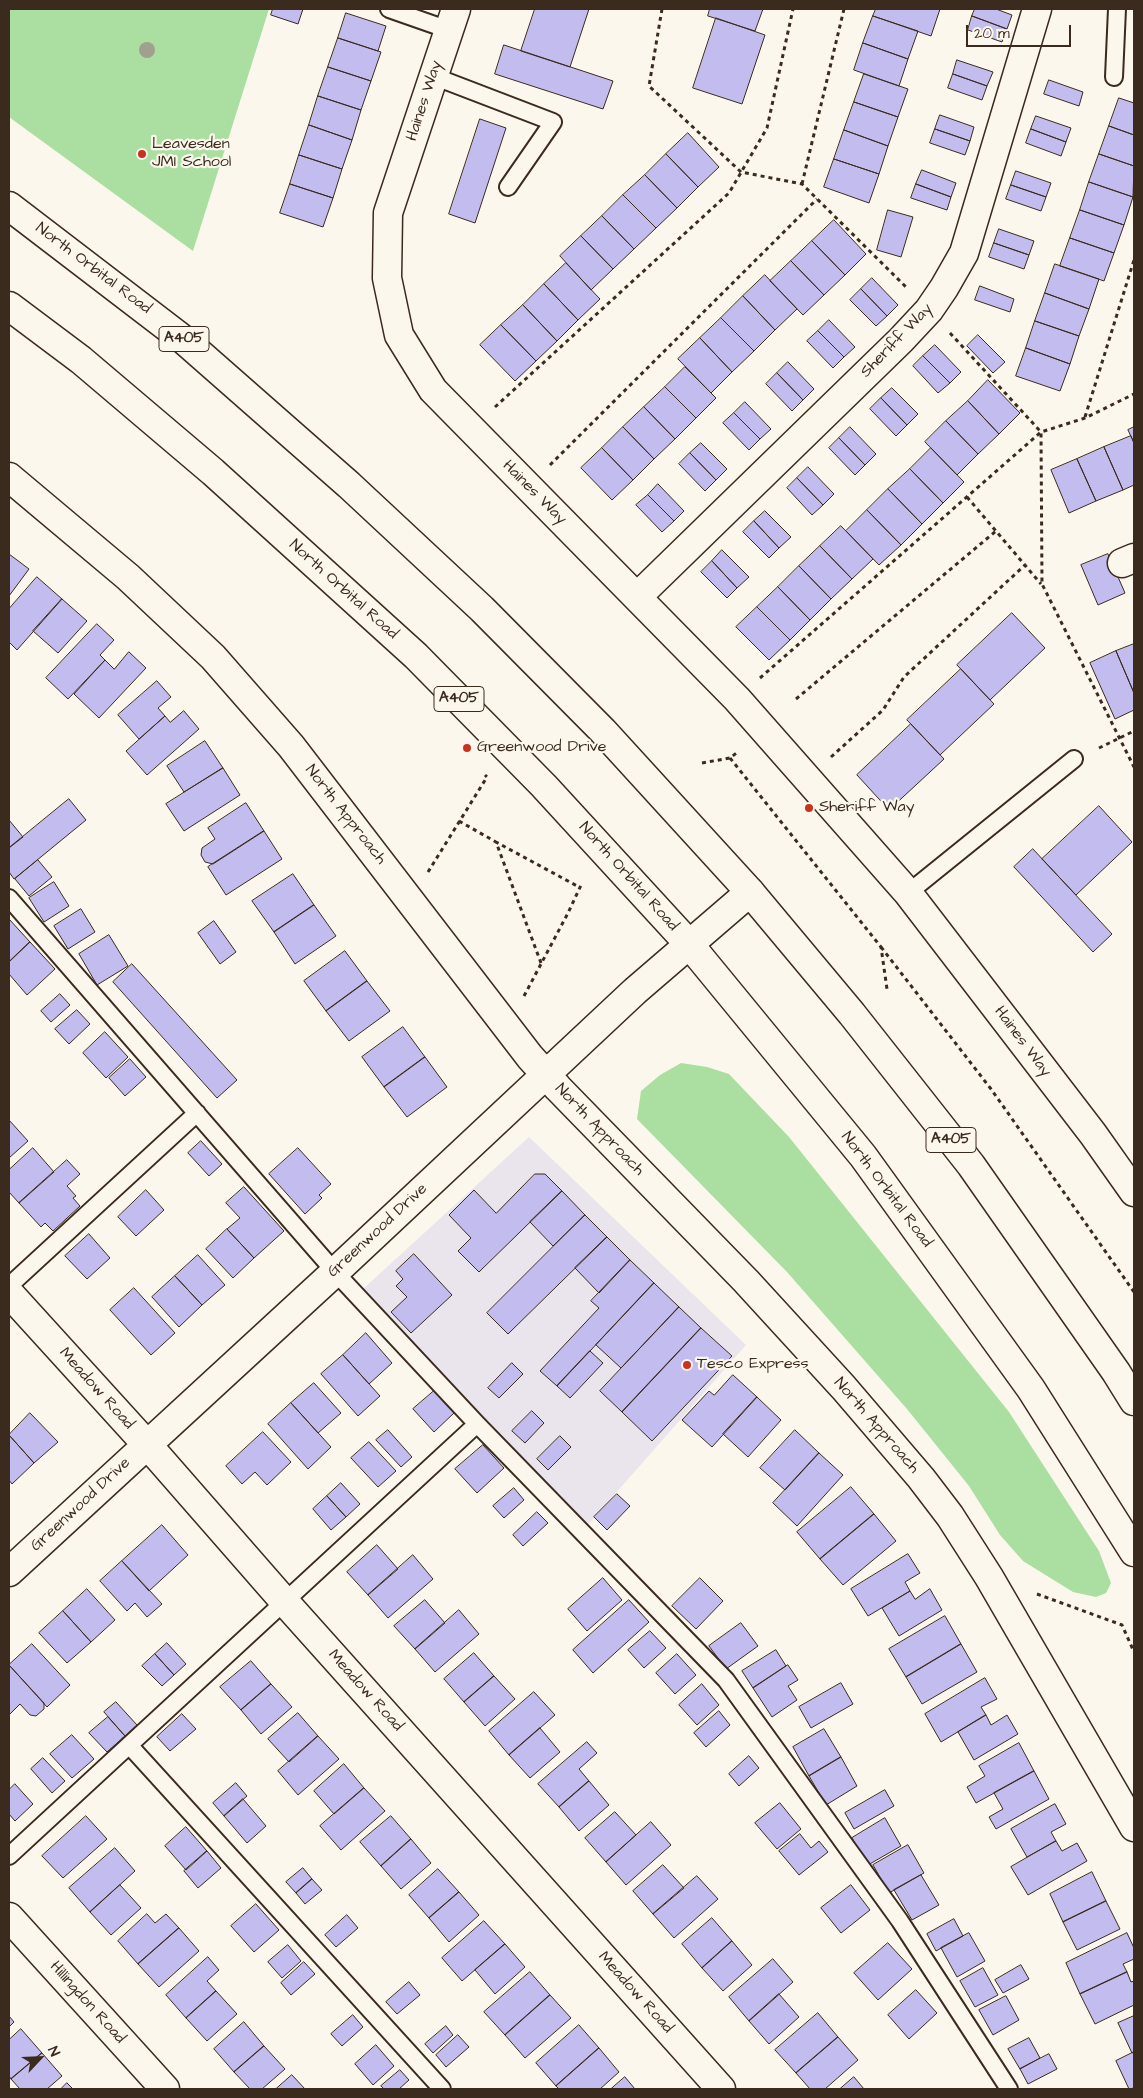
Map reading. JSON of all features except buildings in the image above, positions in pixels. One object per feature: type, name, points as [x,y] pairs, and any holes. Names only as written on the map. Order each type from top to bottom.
[{"type":"main road","name":"Sheriff Way","points":[[637,598],[901,340],[929,310],[944,288],[964,252],[1037,9]]},
{"type":"main road","name":"Haines Way","points":[[452,19],[388,213],[387,278],[399,335],[433,390],[737,699],[908,893],[1093,1134],[1134,1192]]},
{"type":"main road","name":"North Orbital Road","points":[[9,206],[184,340],[349,484],[482,609],[604,731],[750,892],[852,1014],[971,1165],[1116,1372],[1134,1401]]},
{"type":"main road","name":"North Orbital Road","points":[[9,306],[81,360],[213,472],[416,656],[544,786],[689,944],[869,1164],[1031,1389],[1134,1552]]},
{"type":"main road","name":"North Approach","points":[[9,477],[128,577],[213,656],[291,746],[508,1028],[546,1074],[746,1281],[844,1388],[921,1478],[950,1516],[989,1577],[1134,1826]]},
{"type":"main road","name":"Greenwood Drive","points":[[9,1572],[335,1272],[635,991],[750,892]]},
{"type":"main road","name":"Meadow Road","points":[[9,1293],[147,1445],[284,1601],[721,2089]]},
{"type":"main road","name":"Hillingdon Road","points":[[9,1917],[165,2089]]},
{"type":"lane","points":[[389,9],[452,19]]},
{"type":"lane","points":[[1114,77],[1117,9]]},
{"type":"lane","points":[[433,76],[553,122],[508,187]]},
{"type":"lane","points":[[908,893],[1074,760]]},
{"type":"lane","points":[[9,898],[335,1272],[477,1424],[726,1680],[900,1921],[1006,2088]]},
{"type":"lane","points":[[9,1286],[197,1114]]},
{"type":"lane","points":[[9,1856],[477,1424]]},
{"type":"lane","points":[[129,1745],[442,2089]]},
{"type":"path","points":[[662,9],[649,86],[741,172],[802,184],[929,310],[1040,432],[1042,584]]},
{"type":"path","points":[[470,429],[729,192],[767,128],[793,9]]},
{"type":"path","points":[[802,184],[844,9]]},
{"type":"path","points":[[528,486],[817,199]]},
{"type":"path","points":[[1084,418],[1134,260]]},
{"type":"path","points":[[737,699],[1040,432],[1084,418],[1134,394]]},
{"type":"path","points":[[967,497],[1042,584],[1134,767]]},
{"type":"path","points":[[796,699],[996,531]]},
{"type":"path","points":[[807,778],[883,710],[904,677],[1025,565]]},
{"type":"path","points":[[1119,738],[1134,731]]},
{"type":"path","points":[[702,763],[730,758],[743,747]]},
{"type":"path","points":[[730,758],[882,946],[991,1089],[1134,1292]]},
{"type":"path","points":[[411,900],[487,777],[482,772]]},
{"type":"path","points":[[459,821],[579,887]]},
{"type":"path","points":[[496,842],[541,963]]},
{"type":"path","points":[[508,1028],[582,883]]},
{"type":"path","points":[[882,946],[887,989]]},
{"type":"path","points":[[989,1577],[1122,1625],[1134,1652]]},
{"type":"shaded area","points":[[529,1137],[746,1345],[586,1527],[363,1289]]},
{"type":"green space","name":"Leavesden JMI School","points":[[9,9],[269,9],[193,251],[9,117]]},
{"type":"green space","points":[[681,1063],[707,1067],[729,1074],[789,1137],[1009,1412],[1099,1551],[1111,1583],[1106,1593],[1096,1597],[1073,1592],[1023,1561],[1000,1535],[969,1486],[907,1409],[787,1272],[637,1119],[641,1091],[660,1075]]},
{"type":"place","name":"Leavesden JMI School","points":[[142,154]]},
{"type":"place","name":"Greenwood Drive","points":[[467,748]]},
{"type":"place","name":"Sheriff Way","points":[[809,808]]},
{"type":"place","name":"Tesco Express","points":[[687,1365]]}]
